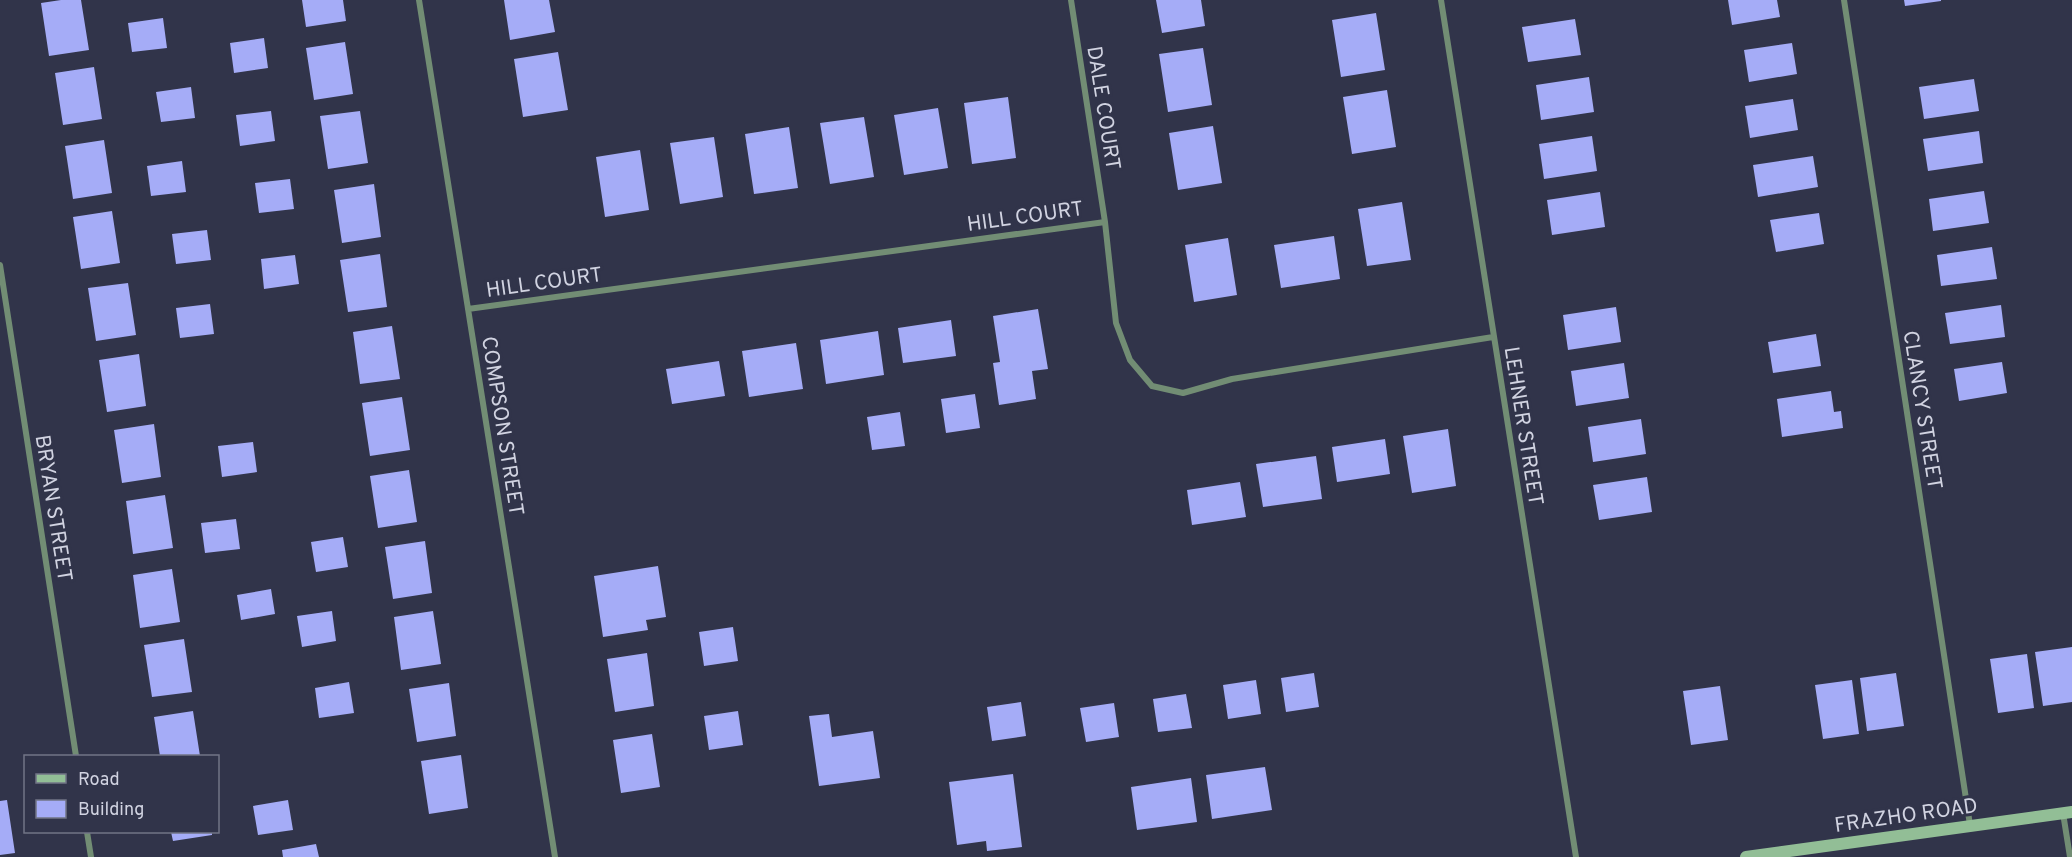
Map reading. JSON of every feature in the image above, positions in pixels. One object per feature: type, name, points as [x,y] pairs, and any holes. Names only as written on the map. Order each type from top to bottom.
[{"type":"street","name":"COMPSON STREET","points":[[419,0],[555,857]]},
{"type":"street","name":"DALE COURT","points":[[1071,0],[1105,222]]},
{"type":"street","name":"LEHNER STREET","points":[[1441,0],[1576,857]]},
{"type":"street","name":"CLANCY STREET","points":[[1844,0],[1970,825]]},
{"type":"street","name":"HILL COURT","points":[[468,309],[1105,222],[1116,323],[1130,360],[1152,386],[1183,393],[1232,380],[1493,337]]},
{"type":"street","name":"BRYAN STREET","points":[[0,265],[76,755]]},
{"type":"street","name":"FRAZHO ROAD","points":[[1746,857],[2067,813]]},
{"type":"street","points":[[2067,813],[2070,857]]},
{"type":"street","points":[[87,833],[91,857]]},
{"type":"building","points":[[81,0],[89,50],[49,56],[41,3]]},
{"type":"building","points":[[302,0],[343,0],[346,21],[306,27]]},
{"type":"building","points":[[504,0],[549,0],[555,32],[510,40]]},
{"type":"building","points":[[1156,0],[1201,0],[1205,26],[1162,33]]},
{"type":"building","points":[[1728,0],[1777,0],[1780,17],[1732,25]]},
{"type":"building","points":[[1904,0],[1941,0],[1941,1],[1905,6]]},
{"type":"building","points":[[1376,13],[1385,70],[1341,77],[1332,20]]},
{"type":"building","points":[[163,18],[167,48],[132,52],[128,23]]},
{"type":"building","points":[[1575,19],[1581,55],[1528,62],[1522,27]]},
{"type":"building","points":[[264,38],[268,68],[234,73],[230,43]]},
{"type":"building","points":[[345,42],[353,94],[314,100],[306,48]]},
{"type":"building","points":[[1792,43],[1797,74],[1749,82],[1744,50]]},
{"type":"building","points":[[1203,48],[1212,105],[1168,112],[1159,54]]},
{"type":"building","points":[[558,52],[568,110],[523,117],[514,59]]},
{"type":"building","points":[[94,67],[102,119],[63,125],[55,73]]},
{"type":"building","points":[[1589,77],[1594,112],[1541,120],[1536,85]]},
{"type":"building","points":[[1974,79],[1979,111],[1924,119],[1919,87]]},
{"type":"building","points":[[191,87],[195,118],[161,122],[156,92]]},
{"type":"building","points":[[1387,90],[1396,147],[1352,154],[1343,97]]},
{"type":"building","points":[[1008,97],[1016,158],[972,164],[964,103]]},
{"type":"building","points":[[1793,99],[1798,130],[1750,138],[1745,106]]},
{"type":"building","points":[[938,108],[948,168],[904,175],[894,115]]},
{"type":"building","points":[[271,111],[275,141],[240,146],[236,115]]},
{"type":"building","points":[[360,111],[368,163],[328,169],[320,116]]},
{"type":"building","points":[[864,117],[874,177],[830,184],[820,123]]},
{"type":"building","points":[[1213,126],[1222,183],[1178,190],[1169,133]]},
{"type":"building","points":[[789,127],[798,188],[754,194],[745,134]]},
{"type":"building","points":[[1979,131],[1983,163],[1928,171],[1923,139]]},
{"type":"building","points":[[1592,136],[1597,171],[1544,179],[1539,144]]},
{"type":"building","points":[[714,137],[723,197],[680,204],[670,143]]},
{"type":"building","points":[[104,140],[112,193],[73,199],[65,146]]},
{"type":"building","points":[[640,150],[649,210],[605,217],[596,157]]},
{"type":"building","points":[[1813,156],[1818,187],[1758,197],[1753,165]]},
{"type":"building","points":[[182,161],[186,192],[151,196],[147,166]]},
{"type":"building","points":[[290,179],[294,209],[259,213],[255,183]]},
{"type":"building","points":[[374,184],[381,237],[342,243],[334,190]]},
{"type":"building","points":[[1984,191],[1989,223],[1933,231],[1929,199]]},
{"type":"building","points":[[1600,192],[1605,227],[1552,235],[1547,200]]},
{"type":"building","points":[[1402,202],[1411,260],[1367,266],[1358,209]]},
{"type":"building","points":[[112,211],[120,263],[81,269],[73,217]]},
{"type":"building","points":[[1819,213],[1824,244],[1776,252],[1770,220]]},
{"type":"building","points":[[207,230],[211,260],[176,264],[172,234]]},
{"type":"building","points":[[1334,236],[1340,279],[1281,288],[1274,245]]},
{"type":"building","points":[[1228,238],[1237,295],[1194,302],[1185,245]]},
{"type":"building","points":[[1992,247],[1997,279],[1941,286],[1937,255]]},
{"type":"building","points":[[380,254],[387,307],[348,312],[340,260]]},
{"type":"building","points":[[295,255],[299,284],[264,289],[261,259]]},
{"type":"building","points":[[128,283],[136,335],[96,341],[88,288]]},
{"type":"building","points":[[210,304],[214,334],[180,338],[176,308]]},
{"type":"building","points":[[2001,305],[2005,337],[1950,344],[1945,313]]},
{"type":"building","points":[[1616,307],[1621,342],[1568,350],[1563,315]]},
{"type":"building","points":[[1038,309],[1048,369],[1032,371],[1036,399],[999,405],[993,363],[1000,362],[993,316]]},
{"type":"building","points":[[951,320],[956,356],[903,363],[898,328]]},
{"type":"building","points":[[392,326],[400,379],[360,384],[353,332]]},
{"type":"building","points":[[878,331],[884,375],[826,384],[820,340]]},
{"type":"building","points":[[1816,334],[1821,366],[1773,373],[1768,342]]},
{"type":"building","points":[[796,343],[803,389],[749,397],[742,351]]},
{"type":"building","points":[[139,354],[146,406],[107,412],[99,360]]},
{"type":"building","points":[[719,361],[725,396],[672,404],[666,369]]},
{"type":"building","points":[[2002,362],[2007,393],[1959,401],[1954,369]]},
{"type":"building","points":[[1624,363],[1629,398],[1576,406],[1571,371]]},
{"type":"building","points":[[1831,391],[1834,412],[1841,411],[1843,428],[1782,437],[1777,399]]},
{"type":"building","points":[[975,394],[980,428],[946,433],[941,399]]},
{"type":"building","points":[[402,397],[410,450],[370,456],[362,403]]},
{"type":"building","points":[[900,412],[905,446],[872,450],[867,417]]},
{"type":"building","points":[[1641,419],[1646,454],[1593,462],[1588,427]]},
{"type":"building","points":[[154,424],[161,477],[122,483],[114,430]]},
{"type":"building","points":[[1448,429],[1456,486],[1412,493],[1403,436]]},
{"type":"building","points":[[1385,439],[1390,474],[1337,482],[1332,447]]},
{"type":"building","points":[[253,442],[257,472],[222,477],[218,446]]},
{"type":"building","points":[[1316,456],[1322,499],[1263,507],[1256,464]]},
{"type":"building","points":[[409,470],[417,522],[378,528],[370,476]]},
{"type":"building","points":[[1647,477],[1652,512],[1599,520],[1593,485]]},
{"type":"building","points":[[1240,482],[1246,517],[1192,525],[1187,490]]},
{"type":"building","points":[[165,495],[173,548],[133,554],[126,501]]},
{"type":"building","points":[[236,519],[240,549],[205,553],[201,523]]},
{"type":"building","points":[[343,537],[348,567],[316,572],[311,542]]},
{"type":"building","points":[[425,541],[432,593],[393,599],[385,547]]},
{"type":"building","points":[[658,566],[666,617],[646,620],[648,630],[603,637],[594,576]]},
{"type":"building","points":[[172,569],[180,622],[140,628],[133,575]]},
{"type":"building","points":[[271,589],[275,614],[241,620],[237,595]]},
{"type":"building","points":[[332,611],[336,641],[302,647],[297,616]]},
{"type":"building","points":[[433,611],[441,664],[401,670],[394,617]]},
{"type":"building","points":[[733,627],[738,661],[704,666],[699,632]]},
{"type":"building","points":[[184,639],[192,692],[152,697],[144,645]]},
{"type":"building","points":[[2072,647],[2072,702],[2043,706],[2035,652]]},
{"type":"building","points":[[647,653],[654,706],[615,712],[607,659]]},
{"type":"building","points":[[2027,654],[2034,708],[1998,713],[1990,659]]},
{"type":"building","points":[[1314,673],[1319,707],[1286,712],[1281,678]]},
{"type":"building","points":[[1896,673],[1904,726],[1867,731],[1860,678]]},
{"type":"building","points":[[1256,680],[1261,714],[1228,719],[1223,685]]},
{"type":"building","points":[[1852,680],[1859,734],[1823,739],[1815,685]]},
{"type":"building","points":[[349,682],[354,713],[319,718],[315,688]]},
{"type":"building","points":[[449,683],[456,736],[417,742],[409,689]]},
{"type":"building","points":[[1720,686],[1728,740],[1691,745],[1683,691]]},
{"type":"building","points":[[1186,694],[1192,728],[1158,732],[1153,699]]},
{"type":"building","points":[[1021,702],[1026,736],[992,741],[987,707]]},
{"type":"building","points":[[1114,703],[1119,737],[1086,742],[1080,708]]},
{"type":"building","points":[[193,711],[200,755],[160,755],[154,717]]},
{"type":"building","points":[[738,711],[743,745],[709,750],[704,716]]},
{"type":"building","points":[[829,714],[832,737],[873,731],[880,778],[819,786],[809,716]]},
{"type":"building","points":[[652,734],[660,787],[621,793],[613,740]]},
{"type":"building","points":[[461,755],[468,808],[429,814],[421,761]]},
{"type":"building","points":[[1265,767],[1272,810],[1212,819],[1206,775]]},
{"type":"building","points":[[1013,774],[1022,847],[987,851],[986,841],[957,845],[949,782]]},
{"type":"building","points":[[1191,778],[1197,822],[1137,830],[1131,787]]},
{"type":"building","points":[[7,800],[15,853],[0,855],[0,801]]},
{"type":"building","points":[[288,800],[293,830],[258,835],[253,806]]},
{"type":"building","points":[[171,833],[212,833],[212,835],[173,841]]},
{"type":"building","points":[[316,844],[319,857],[283,857],[282,850]]}]
